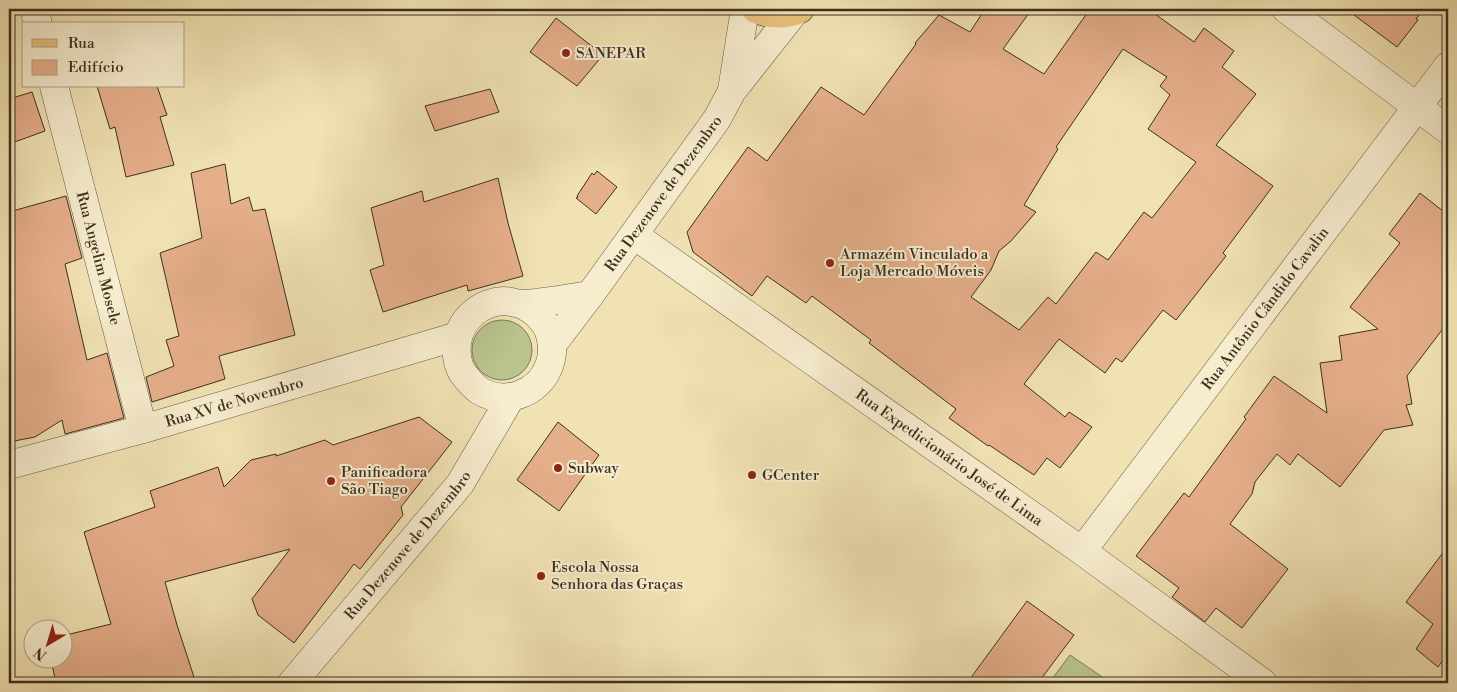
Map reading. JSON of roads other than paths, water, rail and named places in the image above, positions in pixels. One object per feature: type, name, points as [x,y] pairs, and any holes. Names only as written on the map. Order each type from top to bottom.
[{"type":"main road","points":[[756,9],[780,13],[798,10]]},
{"type":"street","points":[[34,9],[37,22]]},
{"type":"street","name":"Rua Dezenove de Dezembro","points":[[732,91],[745,9]]},
{"type":"street","points":[[1286,9],[1448,130]]},
{"type":"street","name":"Rua Dezenove de Dezembro","points":[[552,345],[717,119],[732,91],[798,10]]},
{"type":"street","name":"Rua Antônio Cândido Cavalin","points":[[1082,551],[1448,66]]},
{"type":"street","name":"Rua Angelim Mosele","points":[[55,88],[143,429]]},
{"type":"street","name":"Rua Expedicionário José de Lima","points":[[634,235],[1082,551],[1263,683]]},
{"type":"street","points":[[521,304],[590,295]]},
{"type":"street","points":[[505,301],[521,304],[532,310],[543,320],[549,332],[552,345],[552,359],[546,373],[537,385],[525,393],[511,398],[495,397],[480,391],[468,381],[460,367],[456,352],[458,336],[465,322],[476,310],[490,304],[505,301]]},
{"type":"street","name":"Rua XV de Novembro","points":[[9,465],[143,429],[458,336]]},
{"type":"street","name":"Rua Dezenove de Dezembro","points":[[292,683],[460,484],[511,398]]},
{"type":"place","name":"SANEPAR","points":[[566,53]]},
{"type":"place","name":"Armazém Vinculado a Loja Mercado Móveis","points":[[830,263]]},
{"type":"place","name":"Subway","points":[[558,468]]},
{"type":"place","name":"GCenter","points":[[752,475]]},
{"type":"place","name":"Panificadora São Tiago","points":[[331,481]]},
{"type":"place","name":"Escola Nossa Senhora das Graças","points":[[541,576]]}]
